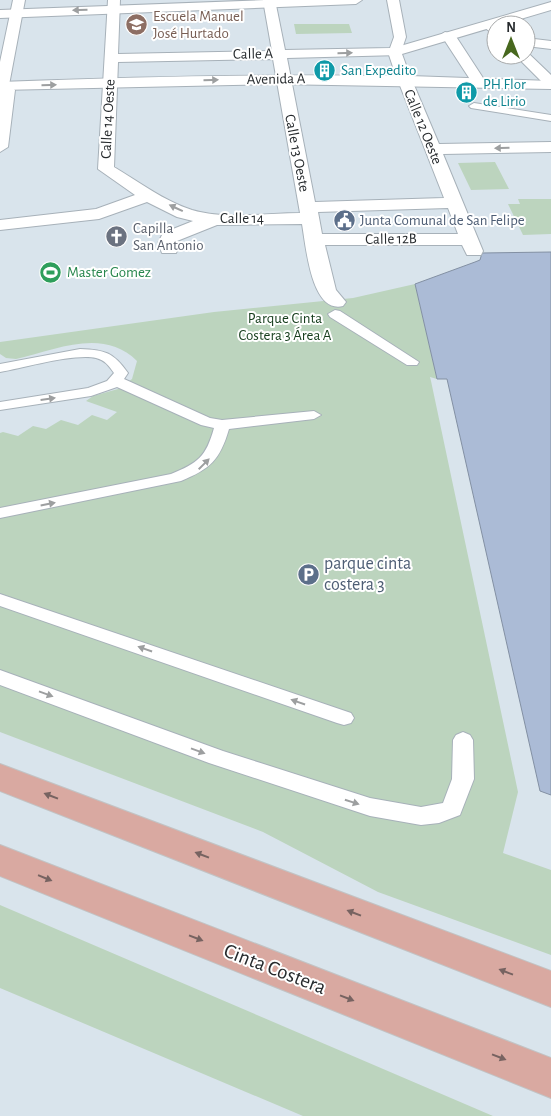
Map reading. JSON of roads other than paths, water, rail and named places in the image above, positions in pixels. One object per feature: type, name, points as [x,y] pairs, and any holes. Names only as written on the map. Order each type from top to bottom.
[{"type":"main road","points":[[0,777],[551,989]]},
{"type":"main road","name":"Cinta Costera","points":[[0,860],[551,1078]]},
{"type":"street","points":[[0,14],[18,7],[356,0]]},
{"type":"street","name":"Calle 12 Oeste","points":[[393,0],[400,37],[395,52],[432,149],[472,245]]},
{"type":"street","name":"Calle 13 Oeste","points":[[269,1],[314,240],[326,291],[336,308]]},
{"type":"street","name":"Calle 14 Oeste","points":[[113,4],[106,168],[148,196]]},
{"type":"street","name":"Calle A","points":[[526,15],[551,6]]},
{"type":"street","points":[[1,142],[8,90],[1,86],[18,7]]},
{"type":"street","name":"Calle A","points":[[110,58],[395,52],[445,36],[486,29]]},
{"type":"street","points":[[445,36],[450,38],[478,82]]},
{"type":"street","points":[[536,43],[551,45]]},
{"type":"street","points":[[532,65],[551,84]]},
{"type":"street","name":"Avenida A","points":[[1,86],[283,78],[404,78],[551,84]]},
{"type":"street","points":[[432,149],[551,147]]},
{"type":"street","points":[[0,225],[99,214],[148,196]]},
{"type":"street","name":"Calle 14","points":[[148,196],[193,216],[215,218],[454,203]]},
{"type":"street","points":[[169,249],[167,243],[170,237],[215,218]]},
{"type":"street","name":"Calle 12B","points":[[314,240],[472,245]]},
{"type":"lane","points":[[474,106],[551,118]]},
{"type":"lane","points":[[336,308],[412,362]]},
{"type":"lane","points":[[0,368],[72,354],[98,354],[112,360],[121,373],[112,384],[91,392],[0,406]]},
{"type":"lane","points":[[115,380],[206,422],[222,425],[314,415]]},
{"type":"lane","points":[[0,514],[166,480],[199,469],[214,453],[222,425]]},
{"type":"lane","points":[[0,600],[344,718]]},
{"type":"lane","points":[[0,677],[216,757],[370,807],[421,816],[440,814],[452,809],[463,779],[463,740]]},
{"type":"water","points":[[551,252],[551,795],[540,791],[447,379],[437,379],[415,284],[480,260],[482,253]]},
{"type":"place","name":"Escuela Manuel José Hurtado","points":[[137,25]]},
{"type":"place","name":"San Expedito","points":[[325,70]]},
{"type":"place","name":"PH Flor de Lirio","points":[[467,93]]},
{"type":"place","name":"Junta Comunal de San Felipe","points":[[344,220]]},
{"type":"place","name":"Capilla San Antonio","points":[[117,237]]},
{"type":"place","name":"Master Gomez","points":[[51,272]]},
{"type":"place","name":"parque cinta costera 3","points":[[308,574]]},
{"type":"park label","name":"Parque Cinta Costera 3 Área A","points":[[285,326]]}]
